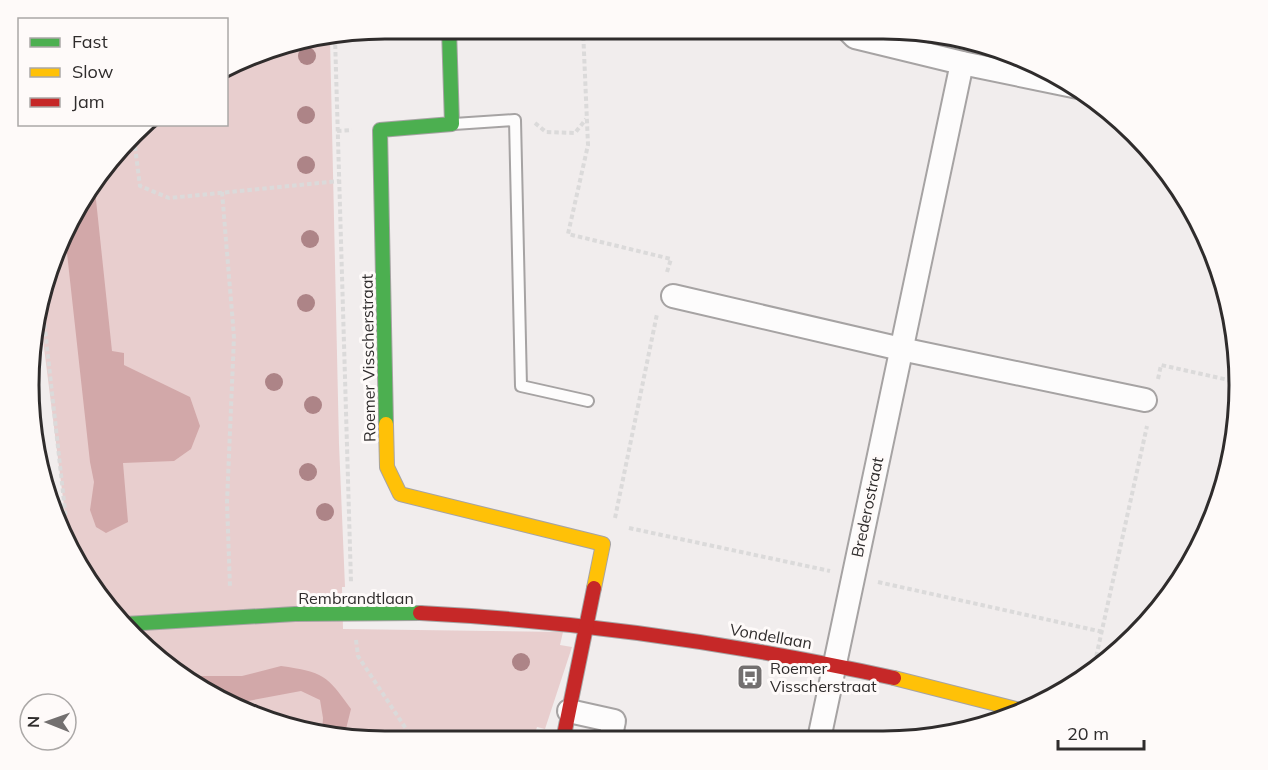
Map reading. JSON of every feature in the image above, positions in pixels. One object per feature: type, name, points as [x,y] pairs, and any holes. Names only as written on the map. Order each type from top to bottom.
[{"type":"street","points":[[449,39],[452,124]]},
{"type":"street","points":[[863,39],[1047,81]]},
{"type":"street","name":"Brederostraat","points":[[821,731],[962,63]]},
{"type":"street","name":"Roemer Visscherstraat","points":[[452,124],[380,130],[387,467],[400,494],[603,544],[586,626]]},
{"type":"street","points":[[667,294],[901,349],[1149,401]]},
{"type":"street","name":"Rembrandtlaan","points":[[134,623],[352,612],[458,615],[586,626]]},
{"type":"street","points":[[565,731],[586,626]]},
{"type":"street","name":"Vondellaan","points":[[586,626],[667,635],[834,664],[928,685],[1009,707]]},
{"type":"street","points":[[569,711],[614,721],[612,731]]},
{"type":"lane","points":[[452,124],[515,120],[521,386],[588,401]]},
{"type":"path","points":[[583,39],[588,145],[568,234],[671,259],[667,294],[614,525]]},
{"type":"path","points":[[334,43],[352,612],[358,656],[407,731]]},
{"type":"path","points":[[515,120],[536,123],[546,132],[574,133],[587,118]]},
{"type":"path","points":[[135,146],[140,186],[169,198],[339,181]]},
{"type":"path","points":[[222,192],[234,337],[227,502],[232,617]]},
{"type":"path","points":[[45,325],[66,519]]},
{"type":"path","points":[[1096,659],[1149,401],[1161,365],[1229,380]]},
{"type":"path","points":[[58,500],[64,499]]},
{"type":"shaded area","points":[[330,44],[339,444],[345,587],[342,587],[343,629],[563,632],[560,645],[572,647],[545,729],[537,727],[536,731],[362,730],[295,719],[253,705],[193,673],[174,660],[140,630],[110,596],[97,577],[66,518],[43,337],[57,274],[85,212],[110,174],[156,126],[228,126],[228,77],[274,57]]},
{"type":"shaded area","points":[[96,195],[112,351],[124,353],[124,365],[190,397],[200,426],[191,449],[174,461],[123,463],[128,522],[106,533],[96,527],[90,510],[94,482],[67,250]]},
{"type":"shaded area","points":[[281,666],[306,670],[323,677],[336,689],[351,709],[346,729],[323,725],[320,700],[301,691],[246,701],[197,676],[242,676]]},
{"type":"traffic: fast","points":[[386,424],[380,130],[452,124],[449,39]]},
{"type":"traffic: fast","points":[[134,623],[295,614],[420,613]]},
{"type":"traffic: slow","points":[[386,424],[387,467],[400,494],[603,544],[594,588]]},
{"type":"traffic: slow","points":[[894,678],[1009,707]]},
{"type":"traffic: jam","points":[[565,731],[594,588]]},
{"type":"traffic: jam","points":[[420,613],[539,622],[658,636],[776,655],[894,678]]},
{"type":"place","name":"Roemer Visscherstraat","points":[[750,677]]}]
